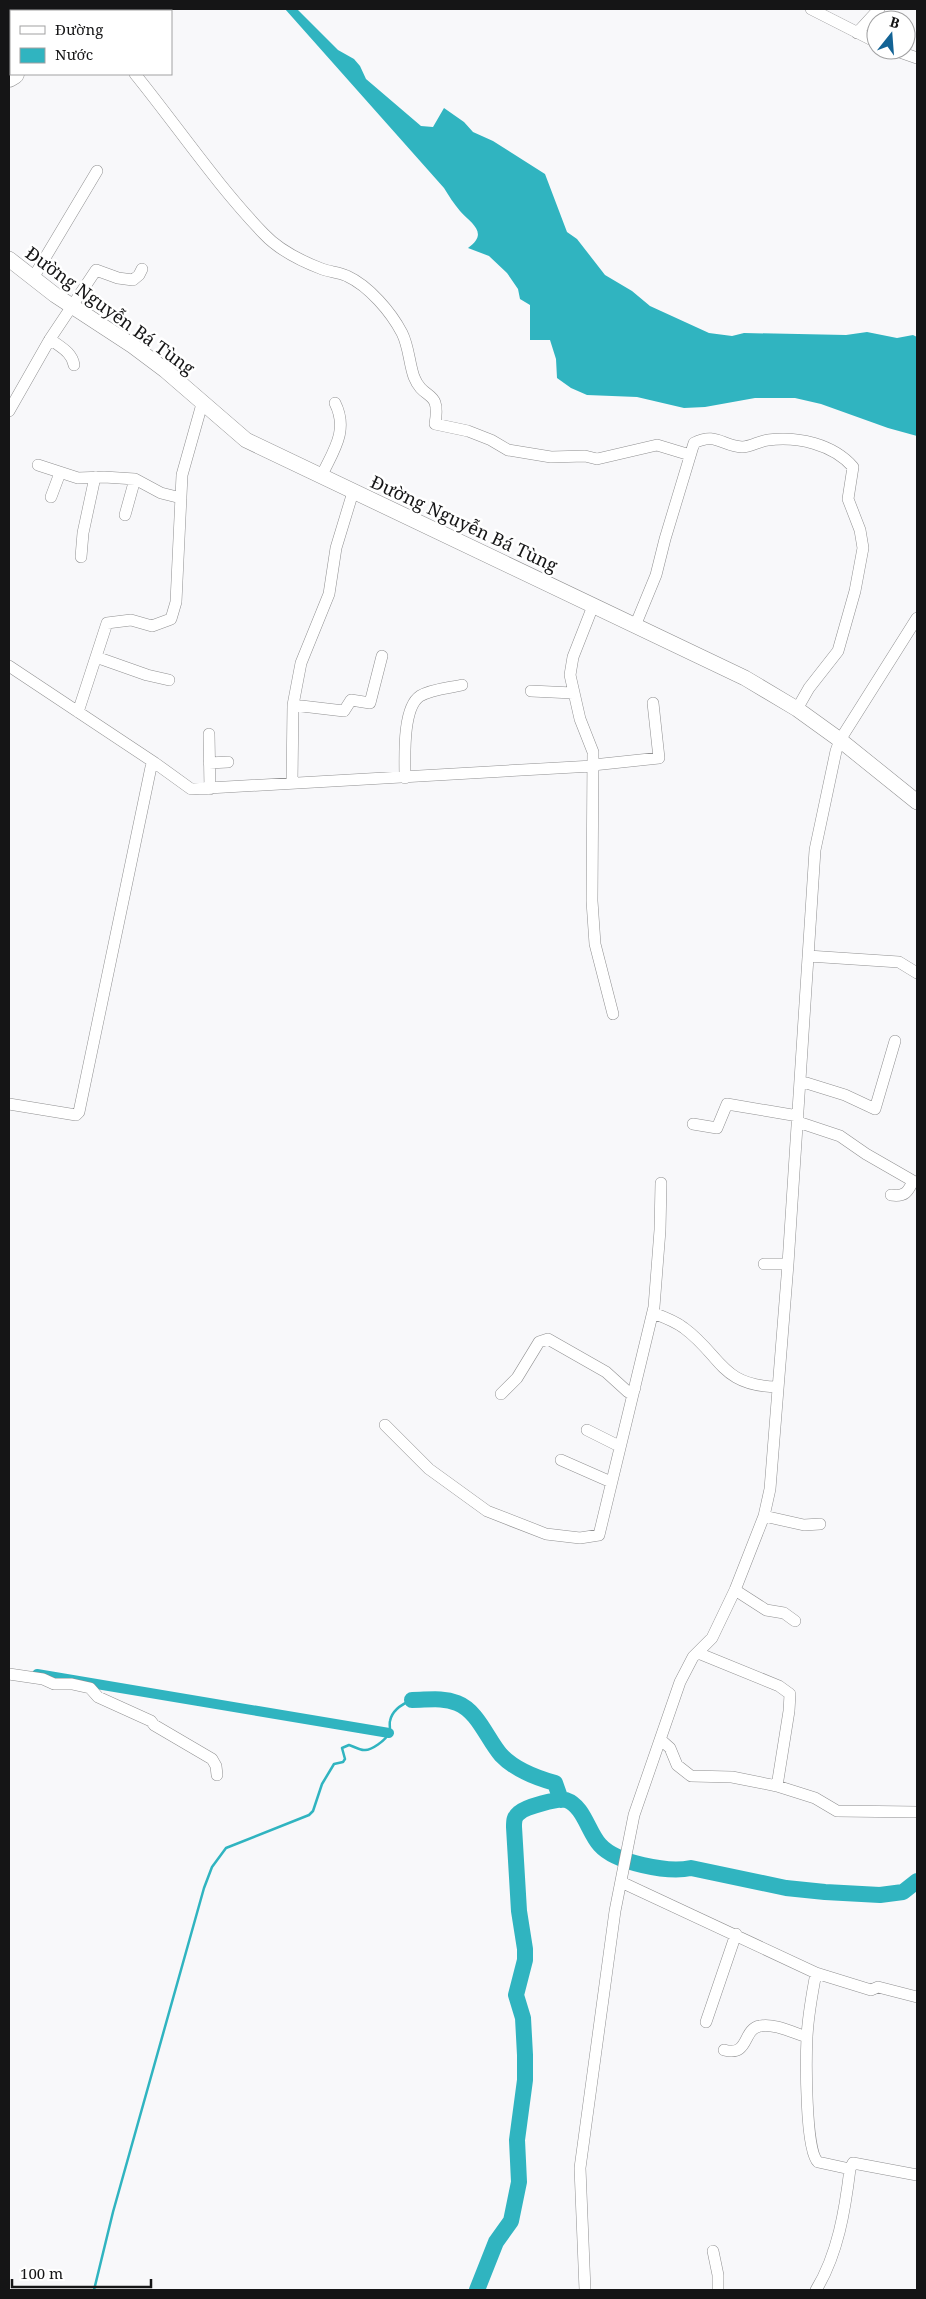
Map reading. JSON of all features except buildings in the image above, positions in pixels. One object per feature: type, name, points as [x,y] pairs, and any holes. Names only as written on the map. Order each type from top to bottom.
[{"type":"main road","name":"Đường Nguyễn Bá Tùng","points":[[9,259],[33,278],[165,370],[202,404],[246,440],[744,678],[797,709],[840,740],[917,802]]},
{"type":"street","points":[[811,9],[866,37]]},
{"type":"street","points":[[857,33],[879,9]]},
{"type":"street","points":[[136,75],[212,173],[276,246],[292,256],[355,280],[377,300],[395,321],[403,335],[417,383],[436,402],[438,409],[435,424],[468,431],[491,440],[508,450],[552,457],[585,456],[597,459],[657,445],[690,455]]},
{"type":"street","points":[[33,278],[97,171]]},
{"type":"street","points":[[9,411],[50,338],[96,270],[118,278],[133,280],[142,269]]},
{"type":"street","points":[[50,338],[70,353],[73,357],[74,365]]},
{"type":"street","points":[[321,477],[338,440],[341,428],[342,416],[335,403]]},
{"type":"street","points":[[78,712],[107,623],[130,620],[152,626],[171,619],[176,602],[184,462],[202,404]]},
{"type":"street","points":[[635,626],[656,575],[694,443],[702,439],[714,438],[744,447],[768,440],[804,440],[841,456],[853,467],[848,499],[860,530],[862,548],[855,591],[838,651],[809,688],[797,709]]},
{"type":"street","points":[[38,465],[78,478],[135,479],[161,493],[181,498]]},
{"type":"street","points":[[51,497],[60,473]]},
{"type":"street","points":[[81,557],[83,532],[95,477]]},
{"type":"street","points":[[125,515],[135,479]]},
{"type":"street","points":[[292,783],[293,706],[304,655],[329,594],[336,548],[353,492]]},
{"type":"street","points":[[593,606],[573,657],[570,675],[573,693],[593,752],[592,901],[595,944],[612,1014]]},
{"type":"street","points":[[585,2290],[580,2168],[621,1877],[634,1815],[680,1682],[698,1653],[712,1638],[735,1590],[764,1516],[770,1489],[788,1264],[815,850],[840,740],[917,618]]},
{"type":"street","points":[[293,706],[344,711],[351,700],[370,703],[382,656]]},
{"type":"street","points":[[96,657],[147,675],[169,680]]},
{"type":"street","points":[[9,666],[191,789],[593,766],[658,758],[653,703]]},
{"type":"street","points":[[405,778],[408,717],[414,704],[419,697],[428,693],[462,685]]},
{"type":"street","points":[[531,691],[573,693]]},
{"type":"street","points":[[209,734],[210,789]]},
{"type":"street","points":[[209,763],[228,762]]},
{"type":"street","points":[[9,1104],[76,1115],[79,1112],[151,767],[155,763]]},
{"type":"street","points":[[808,956],[899,962],[917,973]]},
{"type":"street","points":[[800,1081],[845,1095],[875,1109],[895,1041]]},
{"type":"street","points":[[693,1124],[717,1128],[728,1104],[798,1119],[840,1136],[866,1154],[914,1181],[905,1195],[892,1194]]},
{"type":"street","points":[[385,1425],[429,1469],[481,1507],[546,1534],[580,1538],[599,1535],[619,1446],[653,1313],[660,1230],[661,1183]]},
{"type":"street","points":[[764,1264],[788,1264]]},
{"type":"street","points":[[653,1313],[672,1320],[685,1328],[734,1377],[760,1387],[778,1387]]},
{"type":"street","points":[[501,1394],[517,1378],[539,1342],[548,1339],[606,1372],[628,1392],[632,1392],[635,1388]]},
{"type":"street","points":[[587,1430],[619,1446]]},
{"type":"street","points":[[561,1460],[611,1482]]},
{"type":"street","points":[[764,1516],[804,1525],[820,1524]]},
{"type":"street","points":[[735,1590],[766,1610],[784,1613],[795,1621]]},
{"type":"street","points":[[698,1653],[779,1686],[790,1694],[790,1706],[776,1786]]},
{"type":"street","points":[[9,1674],[44,1679],[54,1684],[72,1684],[90,1688],[98,1696],[151,1721],[154,1725],[212,1760],[216,1766],[217,1775]]},
{"type":"street","points":[[661,1740],[670,1748],[677,1765],[691,1776],[738,1778],[776,1786],[815,1798],[837,1811],[917,1812]]},
{"type":"street","points":[[621,1877],[816,1973],[871,1990],[878,1987],[917,1997]]},
{"type":"street","points":[[706,2022],[736,1934]]},
{"type":"street","points":[[816,1973],[807,2037],[808,2122],[813,2155],[818,2162],[850,2168]]},
{"type":"street","points":[[724,2050],[734,2051],[740,2049],[751,2031],[759,2026],[770,2026],[807,2037]]},
{"type":"street","points":[[816,2290],[824,2277],[842,2224],[850,2168],[853,2163],[917,2176]]},
{"type":"street","points":[[713,2251],[718,2275],[718,2290]]},
{"type":"water","points":[[285,9],[297,9],[338,50],[354,59],[360,66],[366,79],[421,126],[433,127],[444,108],[464,122],[473,132],[493,141],[545,174],[567,232],[577,239],[605,275],[632,291],[650,306],[709,333],[732,336],[744,333],[846,335],[867,332],[897,338],[913,335],[917,337],[917,436],[888,428],[821,404],[795,398],[755,398],[705,407],[684,408],[637,397],[587,395],[571,388],[557,378],[556,359],[550,340],[530,340],[530,305],[520,299],[518,289],[507,273],[489,256],[468,248],[477,238],[478,233],[473,224],[458,208],[444,188]]},
{"type":"waterway","points":[[37,1674],[389,1733]]},
{"type":"waterway","points":[[94,2290],[113,2212],[204,1888],[212,1867],[226,1848],[309,1815],[313,1811],[322,1784],[334,1764],[343,1762],[345,1759],[342,1748],[349,1745],[367,1750],[378,1744],[389,1733],[391,1717],[395,1711],[412,1700]]},
{"type":"waterway","points":[[412,1700],[446,1700],[464,1707],[471,1712],[501,1755],[519,1769],[555,1783],[561,1800]]},
{"type":"waterway","points":[[477,2290],[496,2242],[511,2221],[519,2182],[517,2140],[525,2080],[525,2055],[523,2018],[516,1995],[525,1960],[525,1949],[519,1911],[514,1827],[517,1815],[528,1808],[556,1800],[566,1800],[582,1813],[600,1845],[618,1857],[630,1862],[656,1868],[691,1868],[786,1888],[880,1895],[903,1892],[917,1881]]}]
